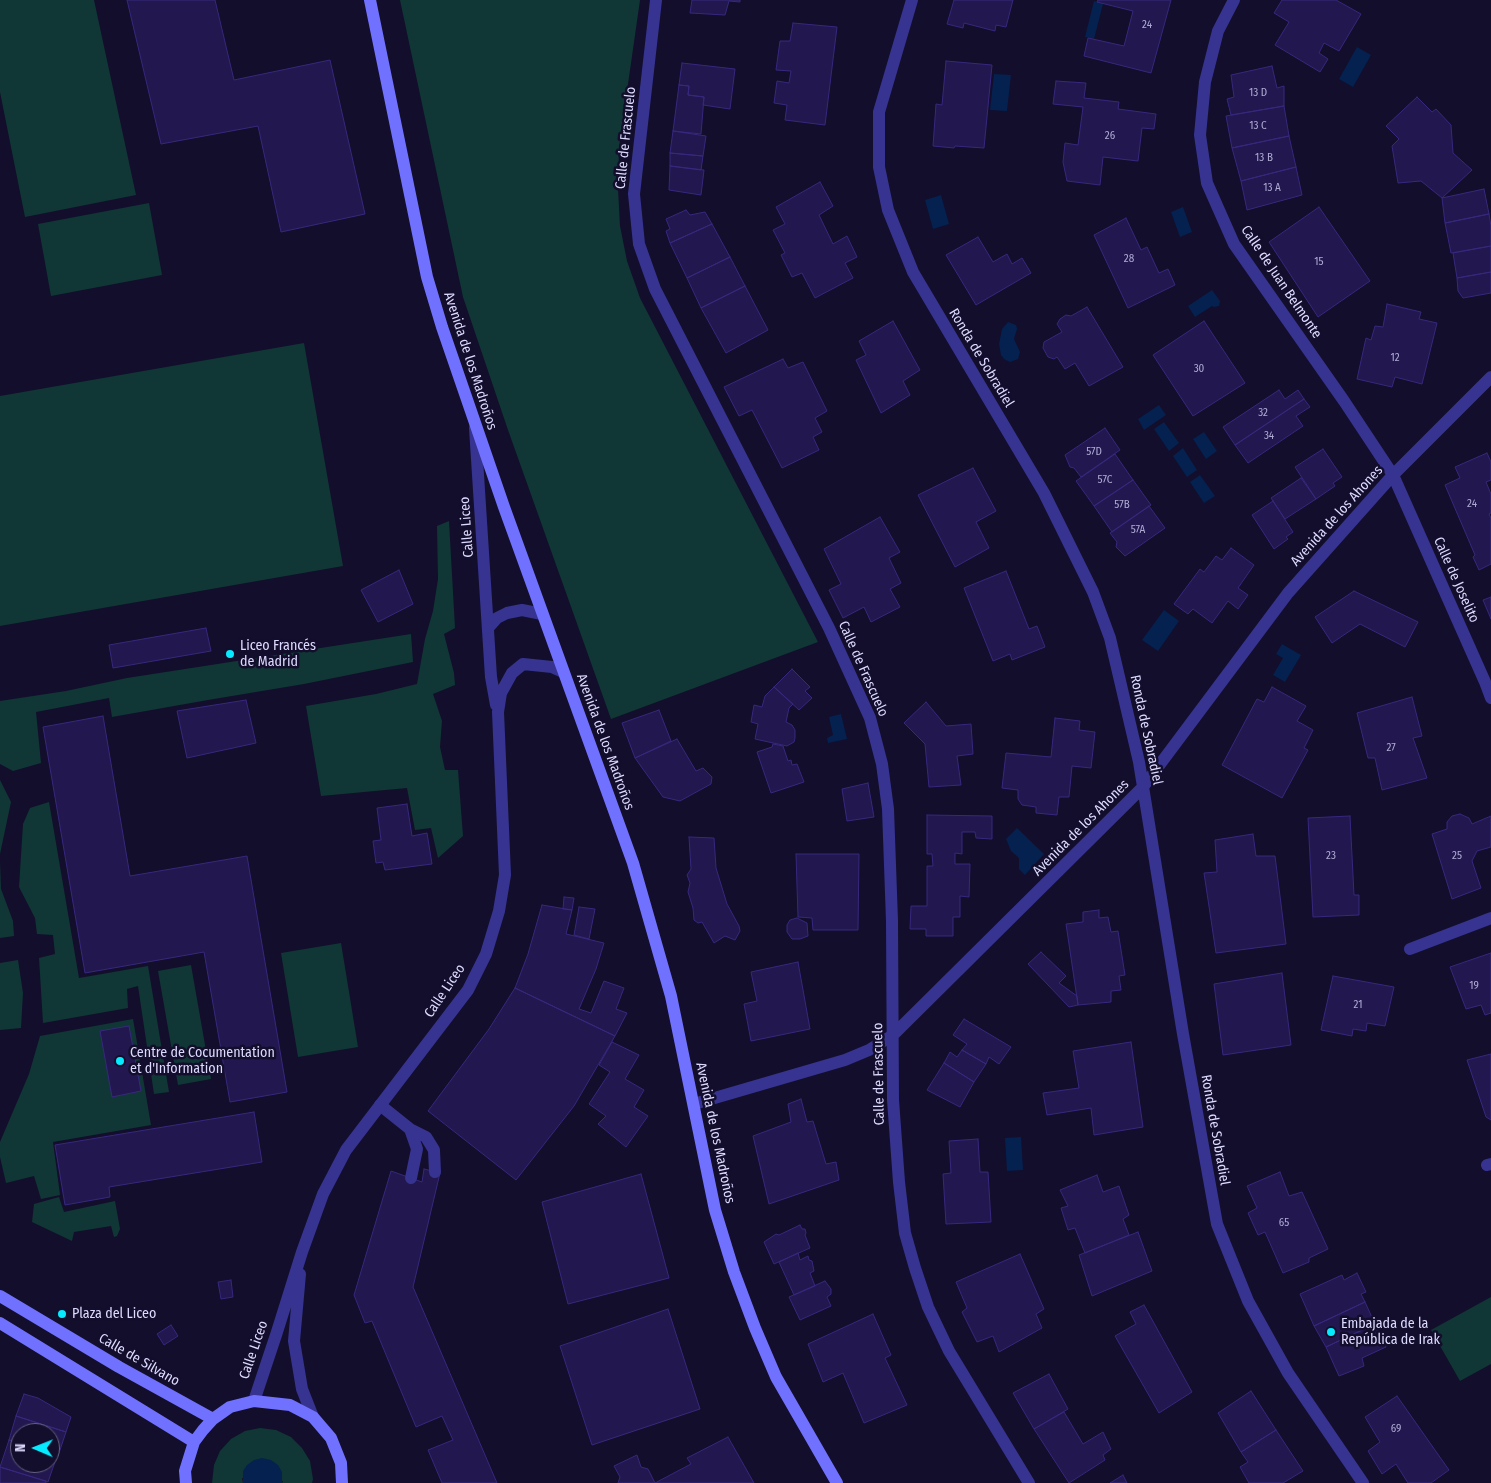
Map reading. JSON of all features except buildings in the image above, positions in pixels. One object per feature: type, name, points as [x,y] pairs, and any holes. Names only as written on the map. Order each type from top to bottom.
[{"type":"street","name":"Avenida de los Madroños","points":[[370,0],[427,277],[474,424],[633,863],[671,996],[715,1210],[734,1272],[776,1377],[837,1483]]},
{"type":"street","name":"Calle de Frascuelo","points":[[656,0],[634,194],[639,244],[655,290],[829,628],[870,718],[882,764],[888,808],[892,921],[893,1100],[898,1182],[905,1233],[928,1307],[949,1351],[1030,1483]]},
{"type":"street","name":"Ronda de Sobradiel","points":[[912,0],[879,112],[879,167],[888,210],[912,272],[1044,492],[1093,592],[1112,647],[1132,726],[1183,1034],[1217,1224],[1248,1301],[1283,1365],[1363,1483]]},
{"type":"street","name":"Calle de Juan Belmonte","points":[[1234,0],[1218,31],[1205,82],[1200,135],[1208,183],[1234,244],[1344,401],[1393,475]]},
{"type":"street","name":"Avenida de los Ahones","points":[[694,1104],[845,1060],[869,1050],[893,1035],[1143,787],[1288,593],[1393,475],[1491,378]]},
{"type":"street","name":"Calle Liceo","points":[[254,1401],[302,1252],[323,1194],[346,1150],[468,990],[486,954],[499,911],[505,875],[498,712],[491,677],[474,424]]},
{"type":"street","name":"Calle de Joselito","points":[[1393,475],[1482,673],[1491,698]]},
{"type":"street","points":[[488,628],[497,618],[507,613],[522,610],[542,614]]},
{"type":"street","name":"Calle Liceo","points":[[498,712],[501,693],[506,682],[512,673],[523,664],[552,667],[563,672]]},
{"type":"street","points":[[1410,949],[1491,918]]},
{"type":"street","points":[[380,1105],[410,1128],[426,1137],[434,1150],[435,1172]]},
{"type":"street","points":[[410,1128],[417,1149],[411,1178]]},
{"type":"street","name":"Calle Liceo","points":[[302,1252],[294,1341],[302,1389],[313,1418]]},
{"type":"street","name":"Calle de Silvano","points":[[0,1296],[119,1367],[213,1418]]},
{"type":"street","points":[[0,1323],[194,1442]]},
{"type":"street","points":[[186,1483],[185,1471],[194,1442],[213,1418],[230,1408],[254,1401],[290,1404],[313,1418],[331,1438],[341,1463],[342,1483]]},
{"type":"green space","points":[[0,0],[94,0],[136,195],[25,217],[0,92]]},
{"type":"green space","points":[[400,0],[640,0],[619,147],[618,189],[620,226],[627,261],[640,298],[818,642],[611,719],[508,430],[463,297]]},
{"type":"green space","points":[[149,203],[162,275],[51,296],[38,224]]},
{"type":"green space","points":[[304,343],[343,566],[0,626],[0,396]]},
{"type":"green space","points":[[449,521],[455,628],[444,634],[454,673],[455,685],[433,694],[442,721],[440,747],[445,770],[458,770],[463,836],[438,858],[431,828],[415,830],[407,788],[321,796],[306,706],[376,694],[417,684],[438,579],[437,526]]},
{"type":"green space","points":[[411,634],[413,662],[304,684],[112,717],[109,698],[36,712],[41,763],[13,771],[0,764],[0,701],[66,691],[127,678]]},
{"type":"green space","points":[[0,780],[11,802],[0,854]]},
{"type":"green space","points":[[49,802],[79,978],[148,966],[169,1092],[154,1094],[138,986],[127,989],[128,1008],[43,1023],[39,958],[55,954],[53,935],[37,934],[35,918],[19,887],[23,824],[30,808]]},
{"type":"green space","points":[[0,862],[1,889],[13,921],[14,936],[0,938]]},
{"type":"green space","points":[[341,943],[358,1047],[298,1057],[281,953]]},
{"type":"green space","points":[[18,960],[23,993],[21,1028],[0,1030],[0,963]]},
{"type":"green space","points":[[191,965],[211,1079],[178,1085],[158,971]]},
{"type":"green space","points":[[133,1019],[151,1125],[53,1142],[60,1195],[41,1199],[34,1176],[6,1183],[0,1157],[0,1142],[29,1074],[40,1036]]},
{"type":"green space","points":[[59,1197],[64,1212],[115,1201],[120,1229],[117,1236],[114,1237],[111,1226],[74,1232],[72,1241],[32,1222],[34,1204]]},
{"type":"green space","points":[[1491,1297],[1491,1364],[1460,1381],[1431,1330]]},
{"type":"green space","points":[[260,1428],[276,1430],[291,1437],[302,1448],[310,1461],[312,1483],[282,1483],[283,1481],[242,1478],[243,1483],[212,1483],[214,1465],[220,1451],[231,1439],[245,1431]]},
{"type":"water","points":[[1094,1],[1103,4],[1094,39],[1085,37]]},
{"type":"water","points":[[1357,47],[1371,55],[1353,87],[1339,79]]},
{"type":"water","points":[[994,74],[1011,75],[1007,111],[990,110]]},
{"type":"water","points":[[941,195],[949,224],[933,229],[925,200]]},
{"type":"water","points":[[1183,207],[1192,232],[1180,237],[1171,212]]},
{"type":"water","points":[[1212,290],[1220,301],[1219,306],[1212,306],[1195,317],[1188,306]]},
{"type":"water","points":[[1008,322],[1016,325],[1017,329],[1014,339],[1020,352],[1018,359],[1010,362],[1001,355],[999,344],[1002,329]]},
{"type":"water","points":[[1159,405],[1166,415],[1144,430],[1138,419]]},
{"type":"water","points":[[1164,422],[1179,443],[1169,451],[1154,429]]},
{"type":"water","points":[[1204,432],[1217,451],[1206,459],[1193,439]]},
{"type":"water","points":[[1183,448],[1197,470],[1187,477],[1173,456]]},
{"type":"water","points":[[1200,475],[1215,496],[1204,503],[1190,482]]},
{"type":"water","points":[[1164,610],[1179,621],[1158,651],[1142,640]]},
{"type":"water","points":[[1282,644],[1301,655],[1285,682],[1273,675],[1283,658],[1276,654]]},
{"type":"water","points":[[841,714],[847,739],[828,743],[827,738],[833,735],[829,717]]},
{"type":"water","points":[[1017,828],[1044,854],[1025,875],[1019,869],[1019,858],[1011,851],[1006,839]]},
{"type":"water","points":[[1021,1137],[1023,1170],[1007,1171],[1005,1138]]},
{"type":"water","points":[[262,1458],[271,1460],[278,1465],[282,1472],[282,1483],[243,1483],[243,1471],[247,1465],[254,1460]]},
{"type":"place","name":"Liceo Francés de Madrid","points":[[230,654]]},
{"type":"place","name":"Centre de Cocumentation et d'Information","points":[[120,1061]]},
{"type":"place","name":"Plaza del Liceo","points":[[62,1314]]},
{"type":"place","name":"Embajada de la República de Irak","points":[[1331,1332]]}]
